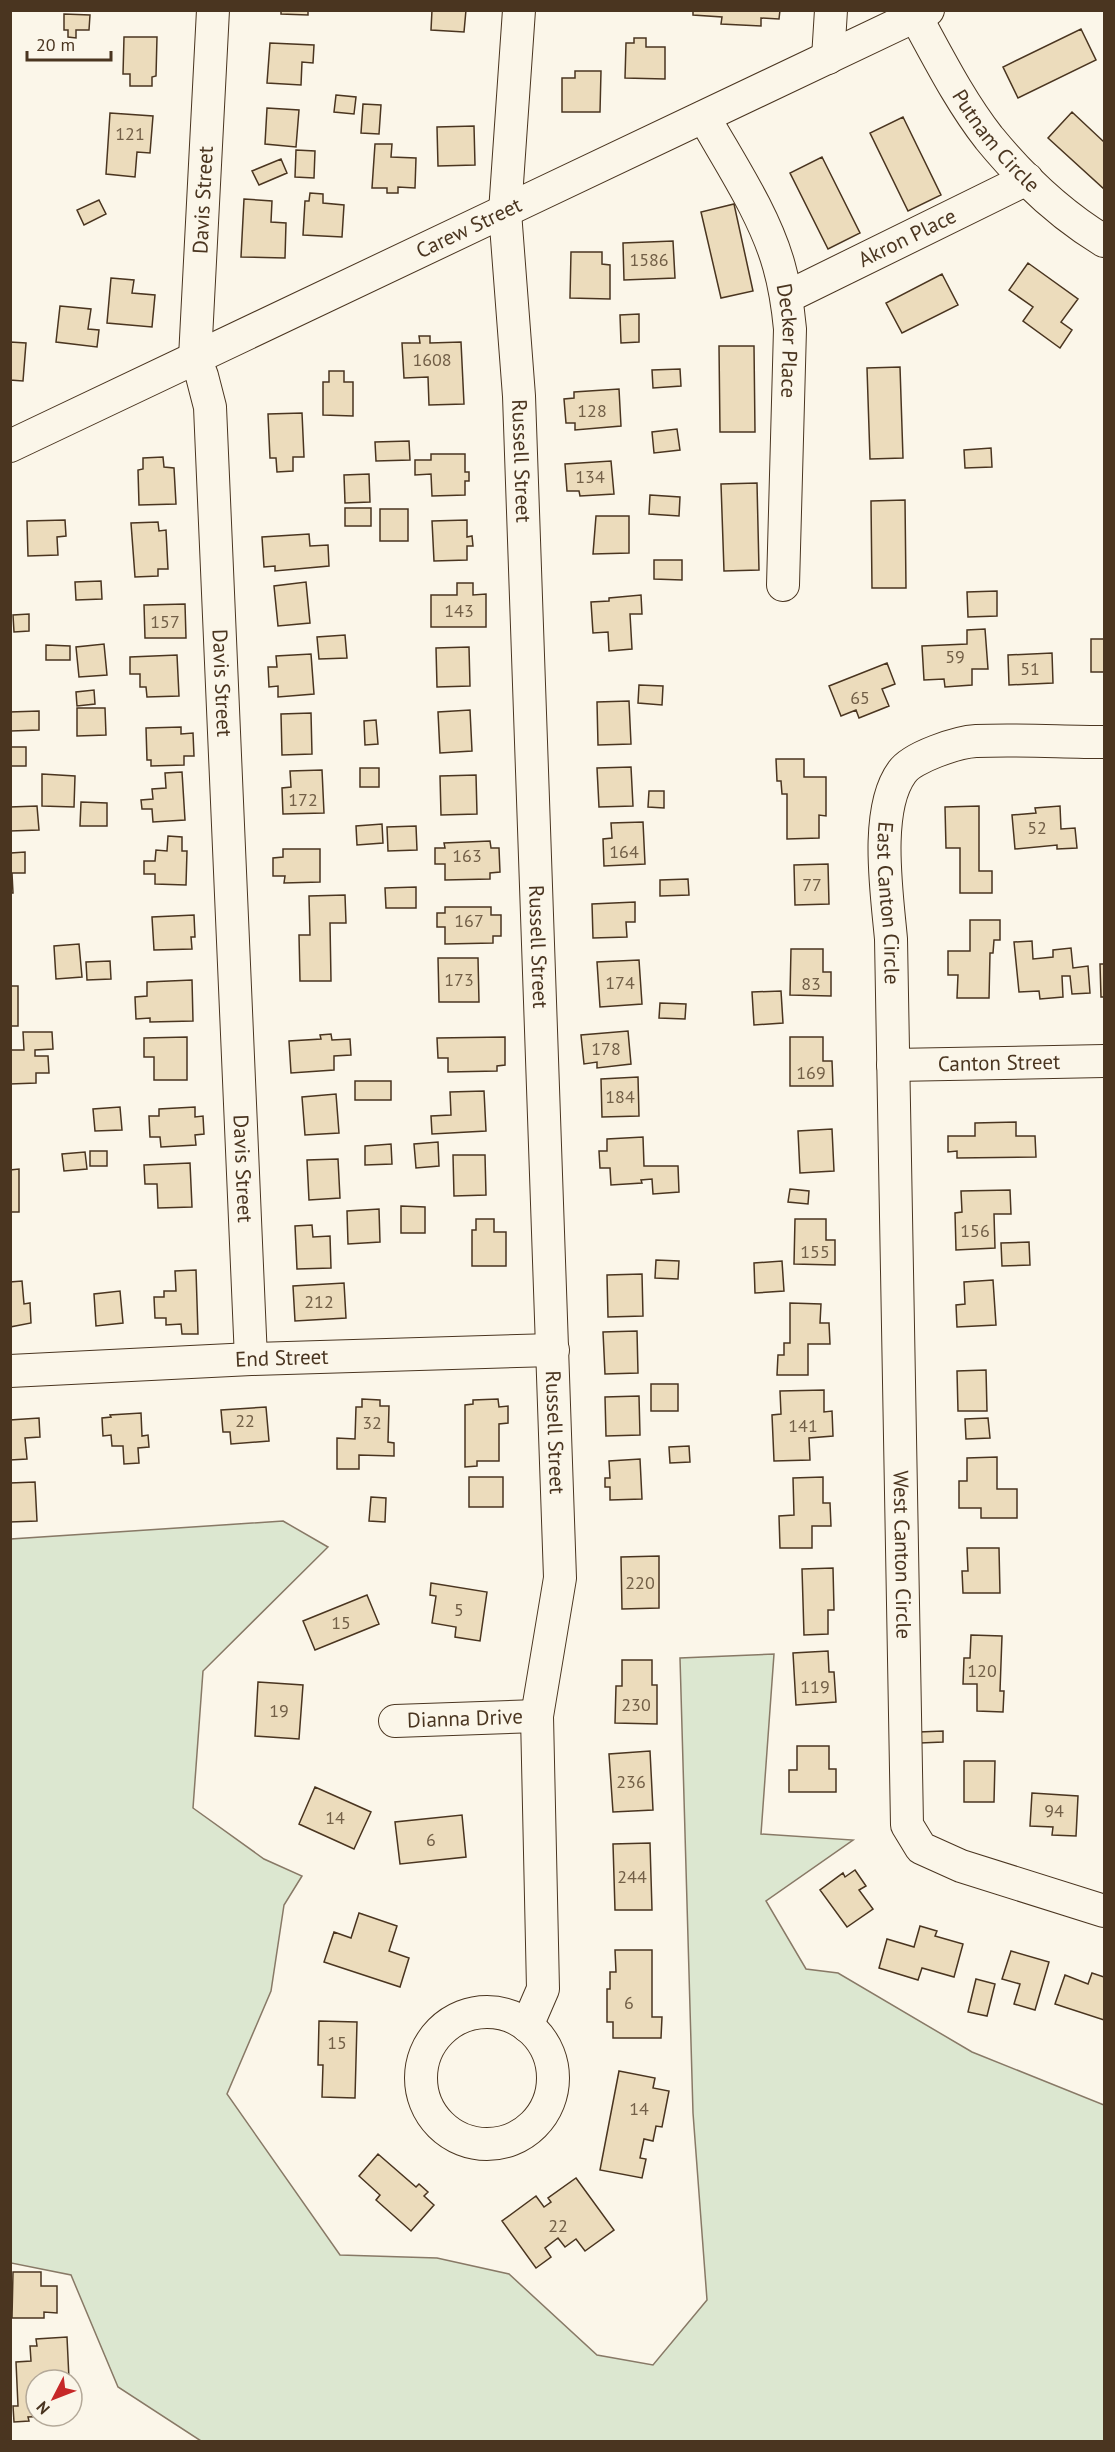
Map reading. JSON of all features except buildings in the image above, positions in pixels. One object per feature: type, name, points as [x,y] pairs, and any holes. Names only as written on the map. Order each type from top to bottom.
[{"type":"street","name":"Davis Street","points":[[213,10],[195,358],[210,407],[251,1359]]},
{"type":"street","name":"Russell Street","points":[[519,10],[505,212],[519,396],[560,1578],[537,1716],[543,1989],[527,2026]]},
{"type":"street","points":[[828,58],[831,10]]},
{"type":"street","name":"Carew Street","points":[[10,447],[922,14]]},
{"type":"street","name":"Putnam Circle","points":[[922,14],[962,99],[989,137],[1027,179],[1060,209],[1104,241]]},
{"type":"street","name":"Decker Place","points":[[704,117],[763,224],[779,264],[787,297],[790,329],[783,585]]},
{"type":"street","name":"Akron Place","points":[[787,297],[1027,179]]},
{"type":"street","name":"East Canton Circle","points":[[893,1065],[891,939],[884,855],[888,814],[896,784],[903,771],[922,757],[974,741],[1104,742]]},
{"type":"street","name":"Canton Street","points":[[893,1065],[1104,1061]]},
{"type":"street","name":"West Canton Circle","points":[[893,1065],[907,1825],[921,1848],[961,1866],[1104,1911]]},
{"type":"street","name":"End Street","points":[[10,1371],[251,1359],[553,1350]]},
{"type":"street","name":"Dianna Drive","points":[[395,1721],[537,1716]]},
{"type":"street","points":[[492,2012],[515,2018],[527,2026],[534,2031],[546,2047],[553,2067],[553,2088],[547,2108],[535,2125],[518,2137],[499,2144],[478,2144],[458,2138],[441,2126],[427,2107],[421,2085],[423,2062],[432,2041],[448,2024],[469,2014],[492,2012]]},
{"type":"green space","points":[[283,1521],[328,1547],[203,1671],[193,1808],[264,1859],[302,1876],[284,1905],[271,1991],[227,2094],[340,2255],[437,2258],[509,2274],[597,2355],[653,2365],[707,2300],[693,2113],[680,1658],[774,1654],[761,1834],[853,1840],[766,1901],[806,1969],[838,1973],[972,2052],[1104,2105],[1104,2441],[201,2441],[118,2387],[71,2275],[11,2263],[11,1539]]}]
